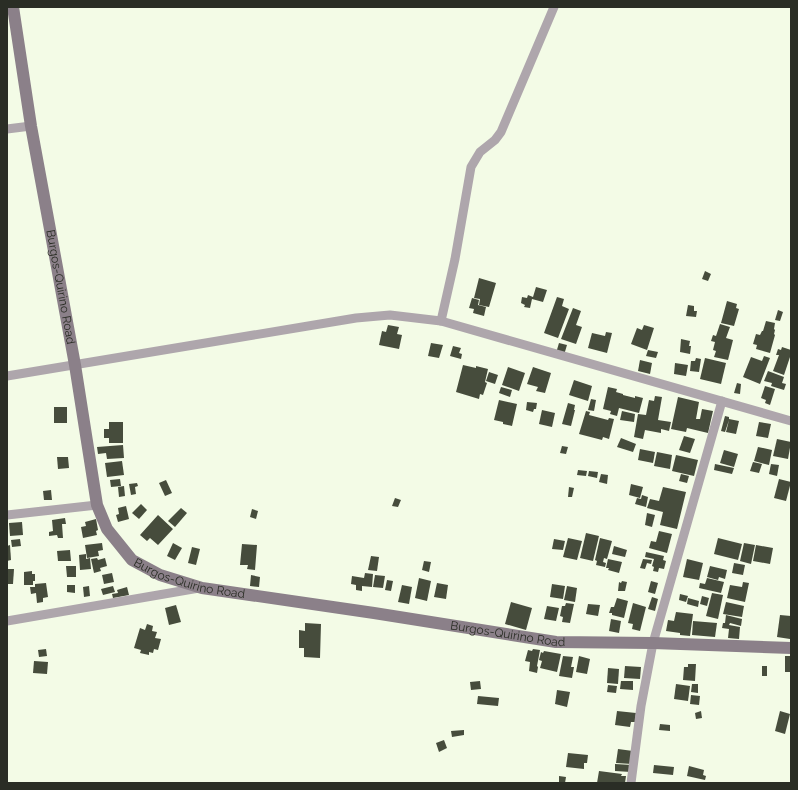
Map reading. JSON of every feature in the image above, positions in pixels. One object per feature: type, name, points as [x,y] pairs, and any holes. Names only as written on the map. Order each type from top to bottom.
[{"type":"street","name":"Burgos-Quirino Road","points":[[13,7],[11,22],[75,365],[97,504],[107,529],[132,560],[160,575],[202,588],[374,613],[556,642],[653,643],[791,648]]},
{"type":"street","points":[[441,321],[455,259],[471,167],[480,152],[495,140],[501,132],[554,7]]},
{"type":"street","points":[[7,129],[31,126]]},
{"type":"street","points":[[7,376],[356,318],[390,315],[441,321],[791,421]]},
{"type":"street","points":[[631,783],[641,706],[653,643],[722,401]]},
{"type":"street","points":[[7,515],[97,504]]},
{"type":"street","points":[[7,621],[202,588]]},
{"type":"building","points":[[705,271],[711,274],[708,281],[702,279]]},
{"type":"building","points":[[479,278],[496,283],[489,307],[479,305],[480,299],[474,298]]},
{"type":"building","points":[[536,287],[547,290],[543,302],[532,299],[530,308],[524,307],[525,305],[521,303],[522,297],[527,298],[528,295],[533,297]]},
{"type":"building","points":[[557,297],[564,299],[562,306],[569,309],[558,338],[544,333]]},
{"type":"building","points":[[472,298],[479,300],[478,305],[486,307],[484,316],[473,313],[474,309],[469,308]]},
{"type":"building","points":[[727,301],[737,304],[736,308],[739,309],[734,326],[721,323]]},
{"type":"building","points":[[688,305],[694,306],[694,311],[697,311],[696,317],[686,316]]},
{"type":"building","points":[[573,308],[581,311],[576,325],[582,327],[576,344],[561,339]]},
{"type":"building","points":[[778,310],[783,312],[780,321],[775,320]]},
{"type":"building","points":[[766,321],[775,323],[775,335],[770,353],[756,349],[757,345],[753,344],[756,334],[760,335],[763,331]]},
{"type":"building","points":[[720,324],[730,327],[726,338],[733,340],[728,360],[714,357],[716,351],[713,350],[715,342],[711,341],[713,335],[716,336]]},
{"type":"building","points":[[388,325],[399,327],[397,334],[402,335],[399,349],[379,345],[382,331],[386,332]]},
{"type":"building","points":[[644,325],[654,328],[647,350],[631,344],[637,328],[642,330]]},
{"type":"building","points":[[606,332],[612,333],[607,353],[588,348],[592,333],[605,336]]},
{"type":"building","points":[[681,339],[690,341],[690,354],[680,352]]},
{"type":"building","points":[[431,343],[443,345],[439,358],[428,356]]},
{"type":"building","points":[[559,343],[567,345],[564,355],[556,353]]},
{"type":"building","points":[[453,346],[461,348],[459,353],[462,354],[461,359],[450,356]]},
{"type":"building","points":[[782,347],[791,350],[784,375],[773,371],[779,355],[776,355],[778,349],[781,350]]},
{"type":"building","points":[[648,350],[658,352],[656,358],[646,356]]},
{"type":"building","points":[[764,356],[770,358],[760,384],[743,377],[751,357],[762,361]]},
{"type":"building","points":[[696,358],[701,359],[699,372],[690,371],[691,361],[695,361]]},
{"type":"building","points":[[705,358],[726,363],[721,384],[700,379]]},
{"type":"building","points":[[640,360],[652,363],[650,374],[638,371]]},
{"type":"building","points":[[675,363],[688,365],[686,376],[674,374]]},
{"type":"building","points":[[463,365],[488,369],[485,382],[487,383],[483,395],[480,394],[479,399],[456,392]]},
{"type":"building","points":[[508,367],[525,373],[519,391],[502,385]]},
{"type":"building","points":[[533,367],[551,373],[545,393],[536,391],[538,387],[527,384]]},
{"type":"building","points":[[768,371],[784,377],[782,383],[786,384],[784,390],[771,386],[772,383],[764,381]]},
{"type":"building","points":[[489,372],[498,375],[495,384],[486,381]]},
{"type":"building","points":[[574,380],[592,386],[588,401],[569,395]]},
{"type":"building","points":[[737,383],[741,384],[740,394],[734,393]]},
{"type":"building","points":[[765,386],[775,389],[770,405],[765,403],[766,400],[761,398]]},
{"type":"building","points":[[501,387],[512,390],[510,397],[499,393]]},
{"type":"building","points":[[608,387],[617,389],[616,392],[623,395],[643,398],[639,413],[619,408],[617,416],[610,414],[611,411],[603,409]]},
{"type":"building","points":[[655,396],[662,397],[658,420],[671,422],[669,431],[661,429],[661,433],[645,430],[643,439],[634,437],[638,414],[646,415],[649,400],[654,401]]},
{"type":"building","points":[[678,397],[699,402],[696,419],[700,419],[702,409],[713,411],[708,433],[687,428],[686,432],[671,429]]},
{"type":"building","points":[[591,399],[596,400],[594,411],[588,410]]},
{"type":"building","points":[[499,400],[517,404],[512,426],[494,420]]},
{"type":"building","points":[[527,402],[537,403],[536,409],[534,409],[533,412],[526,410]]},
{"type":"building","points":[[568,403],[575,405],[571,426],[562,424]]},
{"type":"building","points":[[54,407],[67,407],[67,423],[54,423]]},
{"type":"building","points":[[542,410],[555,413],[552,427],[539,424]]},
{"type":"building","points":[[586,411],[590,412],[589,415],[608,420],[609,418],[614,419],[609,439],[603,437],[602,440],[579,434]]},
{"type":"building","points":[[622,411],[635,414],[634,422],[620,420]]},
{"type":"building","points":[[725,416],[729,417],[729,419],[739,421],[736,434],[726,432],[729,420],[725,432],[721,431]]},
{"type":"building","points":[[109,422],[123,422],[123,443],[109,443],[109,438],[104,438],[104,429],[109,429]]},
{"type":"building","points":[[759,422],[771,424],[768,438],[756,436]]},
{"type":"building","points":[[684,436],[695,439],[690,453],[679,450]]},
{"type":"building","points":[[621,438],[636,444],[633,452],[617,447]]},
{"type":"building","points":[[777,439],[791,442],[788,459],[773,456]]},
{"type":"building","points":[[123,445],[124,458],[107,459],[106,453],[98,454],[97,447]]},
{"type":"building","points":[[562,446],[568,447],[566,454],[560,453]]},
{"type":"building","points":[[758,447],[772,450],[769,465],[754,461]]},
{"type":"building","points":[[640,449],[655,452],[653,463],[638,460]]},
{"type":"building","points":[[724,450],[738,454],[734,467],[720,463]]},
{"type":"building","points":[[657,452],[672,455],[670,469],[654,466]]},
{"type":"building","points":[[676,455],[698,460],[694,476],[672,471]]},
{"type":"building","points":[[57,457],[68,457],[69,468],[58,469]]},
{"type":"building","points":[[122,461],[124,475],[107,477],[105,463]]},
{"type":"building","points":[[753,462],[762,464],[759,473],[750,471]]},
{"type":"building","points":[[715,464],[734,468],[732,474],[714,470]]},
{"type":"building","points":[[771,464],[779,465],[777,476],[769,474]]},
{"type":"building","points":[[578,470],[587,471],[586,476],[577,475]]},
{"type":"building","points":[[589,471],[598,472],[597,478],[588,476]]},
{"type":"building","points":[[601,474],[608,475],[607,484],[599,482]]},
{"type":"building","points":[[681,474],[689,476],[687,483],[679,481]]},
{"type":"building","points":[[120,479],[121,486],[111,487],[110,480]]},
{"type":"building","points":[[779,479],[791,482],[786,501],[774,498]]},
{"type":"building","points":[[166,480],[172,493],[165,496],[159,483]]},
{"type":"building","points":[[137,483],[138,486],[135,487],[136,494],[131,495],[129,484]]},
{"type":"building","points":[[631,484],[643,487],[640,498],[629,495]]},
{"type":"building","points":[[124,486],[125,496],[119,497],[118,487]]},
{"type":"building","points":[[569,487],[574,488],[572,497],[568,497]]},
{"type":"building","points":[[663,487],[686,492],[677,529],[660,525],[663,512],[647,508],[650,499],[659,501]]},
{"type":"building","points":[[51,490],[52,500],[44,500],[43,491]]},
{"type":"building","points":[[642,495],[648,497],[646,507],[635,504],[637,498],[641,499]]},
{"type":"building","points":[[395,498],[401,500],[398,507],[392,506]]},
{"type":"building","points":[[141,504],[147,510],[139,519],[132,513]]},
{"type":"building","points":[[126,506],[129,519],[118,522],[116,515],[119,514],[118,508]]},
{"type":"building","points":[[181,508],[187,513],[175,527],[168,521]]},
{"type":"building","points":[[252,509],[258,511],[256,519],[250,517]]},
{"type":"building","points":[[647,513],[655,515],[652,527],[645,525]]},
{"type":"building","points":[[158,515],[173,529],[158,545],[150,538],[147,541],[140,535]]},
{"type":"building","points":[[65,518],[66,524],[62,524],[63,538],[58,538],[57,535],[49,536],[49,532],[53,531],[52,520]]},
{"type":"building","points":[[96,519],[98,530],[96,531],[97,535],[83,538],[81,527],[86,526],[85,522]]},
{"type":"building","points":[[22,522],[23,535],[10,536],[9,523]]},
{"type":"building","points":[[659,531],[672,534],[667,553],[649,548],[651,541],[656,542]]},
{"type":"building","points":[[586,533],[599,536],[593,561],[580,558]]},
{"type":"building","points":[[568,538],[582,541],[577,560],[563,557]]},
{"type":"building","points":[[600,538],[612,541],[607,559],[604,558],[603,562],[606,563],[605,567],[596,565],[597,561],[595,560]]},
{"type":"building","points":[[718,538],[742,544],[738,560],[714,554]]},
{"type":"building","points":[[20,539],[21,546],[12,547],[11,540]]},
{"type":"building","points":[[554,539],[565,541],[563,550],[552,549]]},
{"type":"building","points":[[102,543],[103,550],[98,551],[99,556],[87,558],[85,545]]},
{"type":"building","points":[[173,543],[182,548],[175,560],[167,556]]},
{"type":"building","points":[[744,543],[755,545],[751,564],[740,561]]},
{"type":"building","points":[[242,544],[257,545],[255,570],[247,569],[248,565],[240,565]]},
{"type":"building","points":[[10,545],[11,560],[7,561],[7,546]]},
{"type":"building","points":[[756,545],[773,548],[770,564],[753,561]]},
{"type":"building","points":[[614,546],[627,550],[625,557],[612,554]]},
{"type":"building","points":[[192,547],[200,549],[196,565],[188,563]]},
{"type":"building","points":[[70,550],[71,561],[58,561],[57,551]]},
{"type":"building","points":[[646,552],[664,556],[663,560],[666,561],[664,569],[659,568],[658,572],[653,571],[654,567],[652,566],[654,559],[645,557]]},
{"type":"building","points":[[86,554],[86,559],[90,558],[91,569],[80,570],[79,555]]},
{"type":"building","points":[[371,556],[379,557],[377,571],[368,570]]},
{"type":"building","points":[[97,558],[98,560],[105,558],[107,566],[100,568],[101,571],[94,573],[91,559]]},
{"type":"building","points":[[608,559],[622,562],[619,573],[606,568]]},
{"type":"building","points":[[643,559],[652,560],[651,564],[647,563],[645,569],[640,568]]},
{"type":"building","points":[[687,559],[703,563],[699,580],[683,577]]},
{"type":"building","points":[[424,561],[431,562],[429,572],[422,570]]},
{"type":"building","points":[[734,563],[745,565],[743,575],[732,573]]},
{"type":"building","points":[[66,566],[76,566],[76,577],[67,577]]},
{"type":"building","points":[[710,566],[727,570],[725,579],[719,577],[718,580],[707,577]]},
{"type":"building","points":[[7,569],[14,569],[13,584],[7,584]]},
{"type":"building","points":[[32,571],[32,574],[35,574],[35,581],[33,581],[33,585],[24,585],[24,572]]},
{"type":"building","points":[[112,573],[114,582],[104,584],[102,575]]},
{"type":"building","points":[[365,573],[373,574],[372,587],[362,586],[362,591],[356,590],[356,585],[351,584],[352,576],[364,578]]},
{"type":"building","points":[[251,575],[260,577],[259,587],[250,586]]},
{"type":"building","points":[[375,575],[385,576],[383,588],[373,587]]},
{"type":"building","points":[[419,578],[431,581],[427,601],[415,598]]},
{"type":"building","points":[[707,578],[724,582],[721,593],[699,588],[700,583],[705,584]]},
{"type":"building","points":[[387,580],[393,581],[391,591],[385,590]]},
{"type":"building","points":[[622,581],[627,582],[625,591],[618,591],[619,582],[621,583]]},
{"type":"building","points":[[651,581],[658,583],[655,594],[648,592]]},
{"type":"building","points":[[743,582],[749,583],[745,602],[727,598],[730,585],[742,587]]},
{"type":"building","points":[[46,583],[48,597],[43,598],[43,602],[37,603],[36,593],[31,594],[30,587],[35,587],[35,584]]},
{"type":"building","points":[[437,583],[448,585],[446,599],[434,597]]},
{"type":"building","points":[[552,584],[565,586],[563,599],[550,597]]},
{"type":"building","points":[[67,585],[75,585],[75,593],[67,592]]},
{"type":"building","points":[[402,585],[412,587],[409,604],[398,602]]},
{"type":"building","points":[[89,586],[90,596],[84,597],[83,587]]},
{"type":"building","points":[[113,586],[115,592],[103,595],[101,589]]},
{"type":"building","points":[[567,586],[577,588],[575,602],[564,600]]},
{"type":"building","points":[[127,587],[129,595],[113,598],[112,594],[118,593],[117,590]]},
{"type":"building","points":[[712,593],[723,595],[718,619],[706,616]]},
{"type":"building","points":[[680,594],[688,596],[686,602],[679,600]]},
{"type":"building","points":[[702,596],[709,598],[707,606],[700,604]]},
{"type":"building","points":[[652,597],[658,599],[655,611],[648,609]]},
{"type":"building","points":[[617,598],[628,601],[624,618],[609,613],[611,607],[614,607]]},
{"type":"building","points":[[688,598],[699,601],[698,607],[687,604]]},
{"type":"building","points":[[511,602],[532,608],[526,630],[505,624]]},
{"type":"building","points":[[726,602],[744,606],[742,617],[723,614]]},
{"type":"building","points":[[566,603],[574,604],[570,623],[562,622],[563,617],[560,616],[562,606],[565,606]]},
{"type":"building","points":[[633,603],[646,607],[640,631],[632,629],[633,624],[628,623]]},
{"type":"building","points":[[588,604],[600,605],[598,616],[586,614]]},
{"type":"building","points":[[176,605],[181,622],[169,625],[165,608]]},
{"type":"building","points":[[547,606],[559,608],[556,621],[544,619]]},
{"type":"building","points":[[676,612],[693,614],[690,636],[666,631],[668,620],[674,621]]},
{"type":"building","points":[[726,615],[742,619],[741,626],[730,623],[729,625],[740,627],[739,639],[728,638],[729,629],[722,628],[723,623],[725,623]]},
{"type":"building","points":[[780,615],[791,616],[790,639],[777,637]]},
{"type":"building","points":[[611,619],[621,621],[619,633],[609,631]]},
{"type":"building","points":[[693,621],[717,623],[715,637],[692,635]]},
{"type":"building","points":[[305,623],[321,624],[320,658],[304,657],[304,648],[299,648],[299,630],[305,631]]},
{"type":"building","points":[[147,624],[153,626],[152,631],[157,632],[155,638],[161,639],[158,650],[154,649],[153,653],[149,652],[149,655],[140,653],[141,650],[134,648],[140,628],[145,630]]},
{"type":"building","points":[[46,649],[47,656],[39,657],[38,650]]},
{"type":"building","points":[[533,649],[540,650],[537,673],[529,671],[530,662],[525,661],[528,650],[532,651]]},
{"type":"building","points":[[544,651],[561,654],[557,672],[540,668],[542,661],[539,660],[541,652],[543,653]]},
{"type":"building","points":[[563,656],[573,657],[571,667],[574,667],[572,678],[559,676]]},
{"type":"building","points":[[579,656],[590,659],[587,674],[576,672]]},
{"type":"building","points":[[785,656],[791,656],[791,672],[785,672]]},
{"type":"building","points":[[34,661],[48,662],[47,674],[33,673]]},
{"type":"building","points":[[688,664],[696,664],[695,681],[683,680],[684,667],[688,667]]},
{"type":"building","points":[[625,666],[641,667],[640,679],[624,678]]},
{"type":"building","points":[[762,666],[767,666],[767,676],[762,676]]},
{"type":"building","points":[[608,668],[619,669],[618,684],[607,683]]},
{"type":"building","points":[[480,681],[481,689],[471,690],[470,682]]},
{"type":"building","points":[[621,681],[633,681],[633,690],[620,689]]},
{"type":"building","points":[[676,684],[690,686],[688,701],[674,699]]},
{"type":"building","points":[[692,684],[698,684],[698,693],[691,692]]},
{"type":"building","points":[[608,685],[617,686],[616,693],[607,692]]},
{"type":"building","points":[[557,690],[570,692],[567,707],[555,704]]},
{"type":"building","points":[[691,695],[700,696],[699,705],[690,704]]},
{"type":"building","points":[[478,696],[499,698],[498,706],[477,704]]},
{"type":"building","points":[[617,711],[636,713],[635,722],[631,722],[630,727],[615,725]]},
{"type":"building","points":[[701,711],[702,718],[696,719],[695,713]]},
{"type":"building","points":[[780,711],[790,714],[785,734],[775,731]]},
{"type":"building","points":[[660,724],[670,725],[670,731],[659,730]]},
{"type":"building","points":[[464,730],[464,735],[452,737],[451,731]]},
{"type":"building","points":[[444,740],[447,748],[439,752],[436,743]]},
{"type":"building","points":[[618,749],[633,751],[632,764],[616,763]]},
{"type":"building","points":[[568,753],[588,755],[587,763],[584,763],[584,769],[566,767]]},
{"type":"building","points":[[615,764],[632,765],[631,772],[615,771]]},
{"type":"building","points":[[654,765],[674,767],[673,775],[653,773]]},
{"type":"building","points":[[689,766],[704,770],[703,775],[706,776],[705,780],[687,776]]},
{"type":"building","points":[[599,771],[622,774],[621,776],[626,776],[625,783],[597,783]]},
{"type":"building","points":[[559,776],[566,777],[565,783],[559,783]]}]
